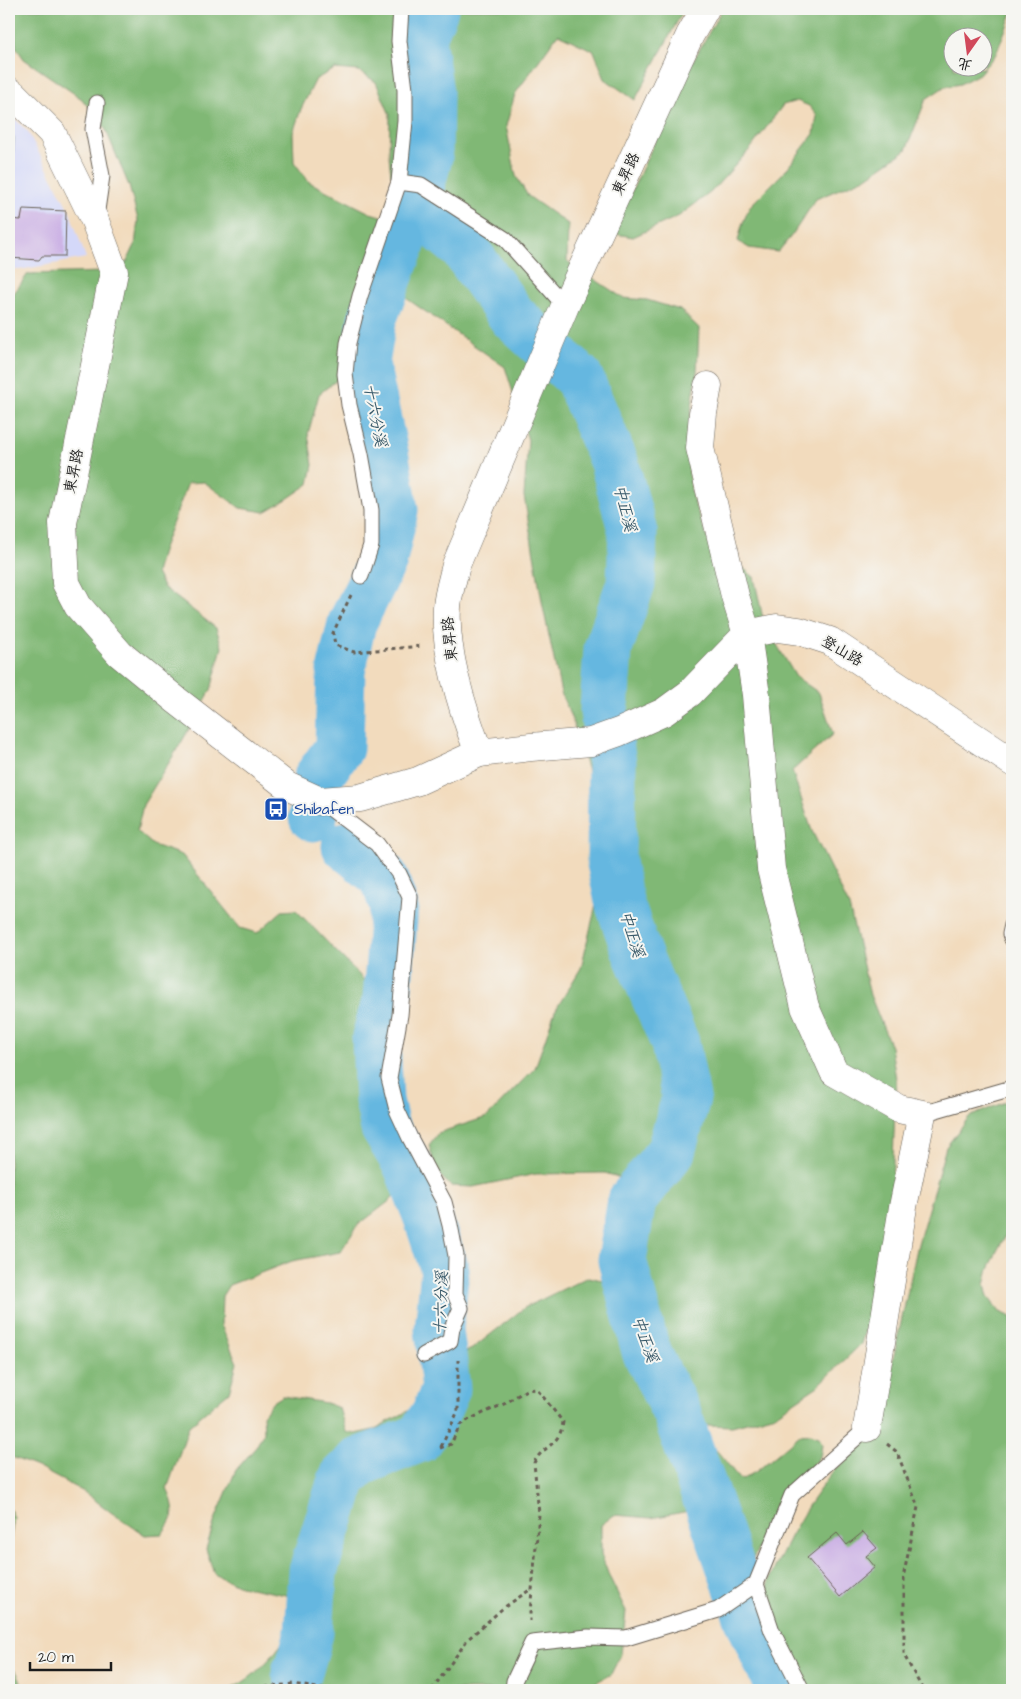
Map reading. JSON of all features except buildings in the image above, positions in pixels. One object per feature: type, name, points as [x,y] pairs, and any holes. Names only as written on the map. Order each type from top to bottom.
[{"type":"street","name":"東昇路","points":[[479,753],[464,715],[448,643],[447,606],[456,565],[565,306],[690,35],[705,9]]},
{"type":"street","name":"東昇路","points":[[9,92],[52,133],[96,221],[114,272],[64,523],[66,583],[78,606],[120,654],[287,786],[320,801]]},
{"type":"street","points":[[708,386],[700,448],[735,596],[747,634],[756,695],[771,869],[804,1007],[834,1072],[899,1109],[922,1114],[903,1207],[867,1428]]},
{"type":"street","name":"登山路","points":[[747,634],[778,628],[799,631],[830,641],[1012,762]]},
{"type":"street","points":[[320,801],[360,798],[418,781],[479,753],[591,742],[619,732],[664,712],[684,698],[747,634]]},
{"type":"lane","points":[[360,576],[371,545],[371,510],[361,454],[349,405],[345,374],[348,343],[360,296],[399,182],[405,113],[405,90],[399,41],[402,9]]},
{"type":"lane","points":[[96,221],[102,176],[93,129],[97,103]]},
{"type":"lane","points":[[399,182],[421,185],[505,240],[565,306]]},
{"type":"lane","points":[[320,801],[377,844],[399,874],[410,897],[400,1015],[390,1078],[397,1110],[444,1202],[456,1256],[455,1294],[460,1308],[452,1328],[450,1341],[424,1355]]},
{"type":"lane","points":[[1012,925],[1010,934],[1012,939]]},
{"type":"lane","points":[[922,1114],[1012,1088]]},
{"type":"lane","points":[[513,1690],[514,1681],[532,1643],[588,1637],[626,1638],[718,1610],[756,1584],[792,1495],[867,1428]]},
{"type":"lane","points":[[756,1584],[772,1631],[802,1690]]},
{"type":"path","points":[[360,576],[333,633],[335,645],[354,652],[448,643]]},
{"type":"path","points":[[450,1341],[458,1359],[458,1411],[440,1448],[451,1444],[460,1425],[506,1403],[526,1390],[536,1389],[564,1422],[558,1439],[536,1457],[534,1462],[539,1514],[530,1612],[532,1643]]},
{"type":"path","points":[[867,1428],[897,1452],[918,1507],[904,1573],[904,1655],[924,1690]]},
{"type":"path","points":[[432,1690],[468,1639],[502,1609],[532,1589]]},
{"type":"path","points":[[257,1688],[293,1684],[328,1690]]},
{"type":"path","points":[[986,1690],[996,1687],[1006,1690]]},
{"type":"shaded area","points":[[9,113],[28,132],[69,210],[86,258],[19,270],[9,269]]},
{"type":"green space","points":[[13,9],[684,9],[635,100],[605,79],[594,51],[558,34],[515,94],[506,126],[516,176],[528,196],[568,224],[567,261],[623,298],[647,300],[680,310],[699,328],[697,372],[686,446],[692,497],[708,540],[754,577],[764,623],[796,677],[819,693],[833,734],[792,771],[812,831],[849,906],[870,995],[891,1047],[896,1079],[891,1217],[880,1281],[861,1344],[818,1386],[776,1414],[732,1426],[708,1425],[703,1427],[701,1432],[704,1437],[741,1480],[757,1471],[800,1435],[810,1434],[819,1437],[822,1444],[821,1453],[816,1462],[788,1490],[753,1559],[739,1568],[716,1506],[651,1518],[614,1515],[601,1525],[601,1554],[609,1576],[626,1611],[621,1654],[611,1674],[583,1690],[228,1690],[247,1679],[272,1656],[294,1625],[301,1602],[286,1595],[240,1586],[214,1574],[206,1549],[215,1520],[236,1470],[256,1447],[264,1432],[263,1415],[273,1402],[283,1396],[326,1403],[339,1408],[346,1432],[355,1434],[373,1430],[421,1404],[431,1384],[432,1367],[472,1349],[524,1308],[588,1277],[616,1283],[606,1234],[624,1197],[624,1179],[605,1173],[536,1174],[473,1187],[451,1186],[437,1173],[429,1145],[438,1133],[487,1117],[535,1068],[555,1011],[581,968],[596,905],[596,798],[574,725],[561,693],[543,607],[524,496],[528,440],[505,367],[393,289],[347,372],[319,394],[308,434],[313,465],[309,484],[265,512],[240,508],[204,482],[188,483],[163,548],[156,573],[163,587],[216,628],[222,647],[211,690],[143,805],[137,831],[153,845],[182,855],[240,928],[257,933],[282,911],[296,910],[369,985],[371,999],[365,1041],[368,1126],[397,1189],[391,1200],[358,1225],[340,1252],[292,1261],[229,1285],[222,1296],[221,1325],[237,1363],[229,1392],[189,1426],[167,1489],[172,1502],[173,1513],[170,1522],[162,1534],[145,1535],[84,1492],[37,1467],[9,1456],[9,300],[28,274],[104,272],[127,262],[135,245],[138,220],[129,186],[106,130],[82,99],[24,59],[16,47]],"holes":[[[335,69],[359,71],[376,82],[390,115],[389,155],[391,175],[411,180],[400,221],[370,213],[309,182],[294,162],[293,133],[301,109],[316,79]]]},
{"type":"green space","points":[[722,9],[1012,9],[994,56],[994,28],[944,28],[944,78],[971,78],[960,84],[944,87],[926,99],[906,150],[865,178],[816,199],[778,252],[749,248],[738,241],[750,206],[785,171],[814,134],[817,116],[809,106],[797,101],[783,105],[751,148],[711,192],[679,216],[633,237],[616,234],[617,223],[687,72]]},
{"type":"green space","points":[[9,137],[14,138],[10,217],[9,216]]},
{"type":"green space","points":[[1012,1101],[1012,1224],[997,1251],[985,1285],[988,1297],[1000,1312],[1012,1317],[1012,1690],[807,1690],[767,1599],[769,1580],[808,1506],[833,1471],[863,1446],[880,1420],[918,1244],[946,1147],[969,1117],[1005,1102]]},
{"type":"green space","points":[[9,1507],[14,1518],[9,1549]]},
{"type":"green space","points":[[9,1665],[18,1674],[24,1690],[9,1690]]},
{"type":"waterway","name":"十六分溪","points":[[313,817],[318,777],[339,748],[341,671],[352,623],[383,560],[394,510],[365,364],[372,320],[415,207],[428,157],[429,93],[421,39],[434,9]]},
{"type":"waterway","name":"中正溪","points":[[415,207],[463,247],[513,317],[579,378],[614,462],[633,532],[631,583],[608,649],[604,711],[612,763],[611,863],[620,905],[637,953],[675,1043],[686,1098],[671,1151],[632,1200],[622,1260],[646,1351],[677,1414],[749,1619],[780,1690]]},
{"type":"waterway","name":"十六分溪","points":[[296,1672],[299,1669],[309,1633],[313,1571],[343,1478],[359,1462],[420,1438],[435,1414],[446,1389],[439,1329],[445,1270],[427,1215],[407,1164],[385,1128],[379,1100],[376,1038],[387,999],[394,907],[384,877],[346,846]]},
{"type":"place","name":"Shibafen","points":[[276,809]]}]
